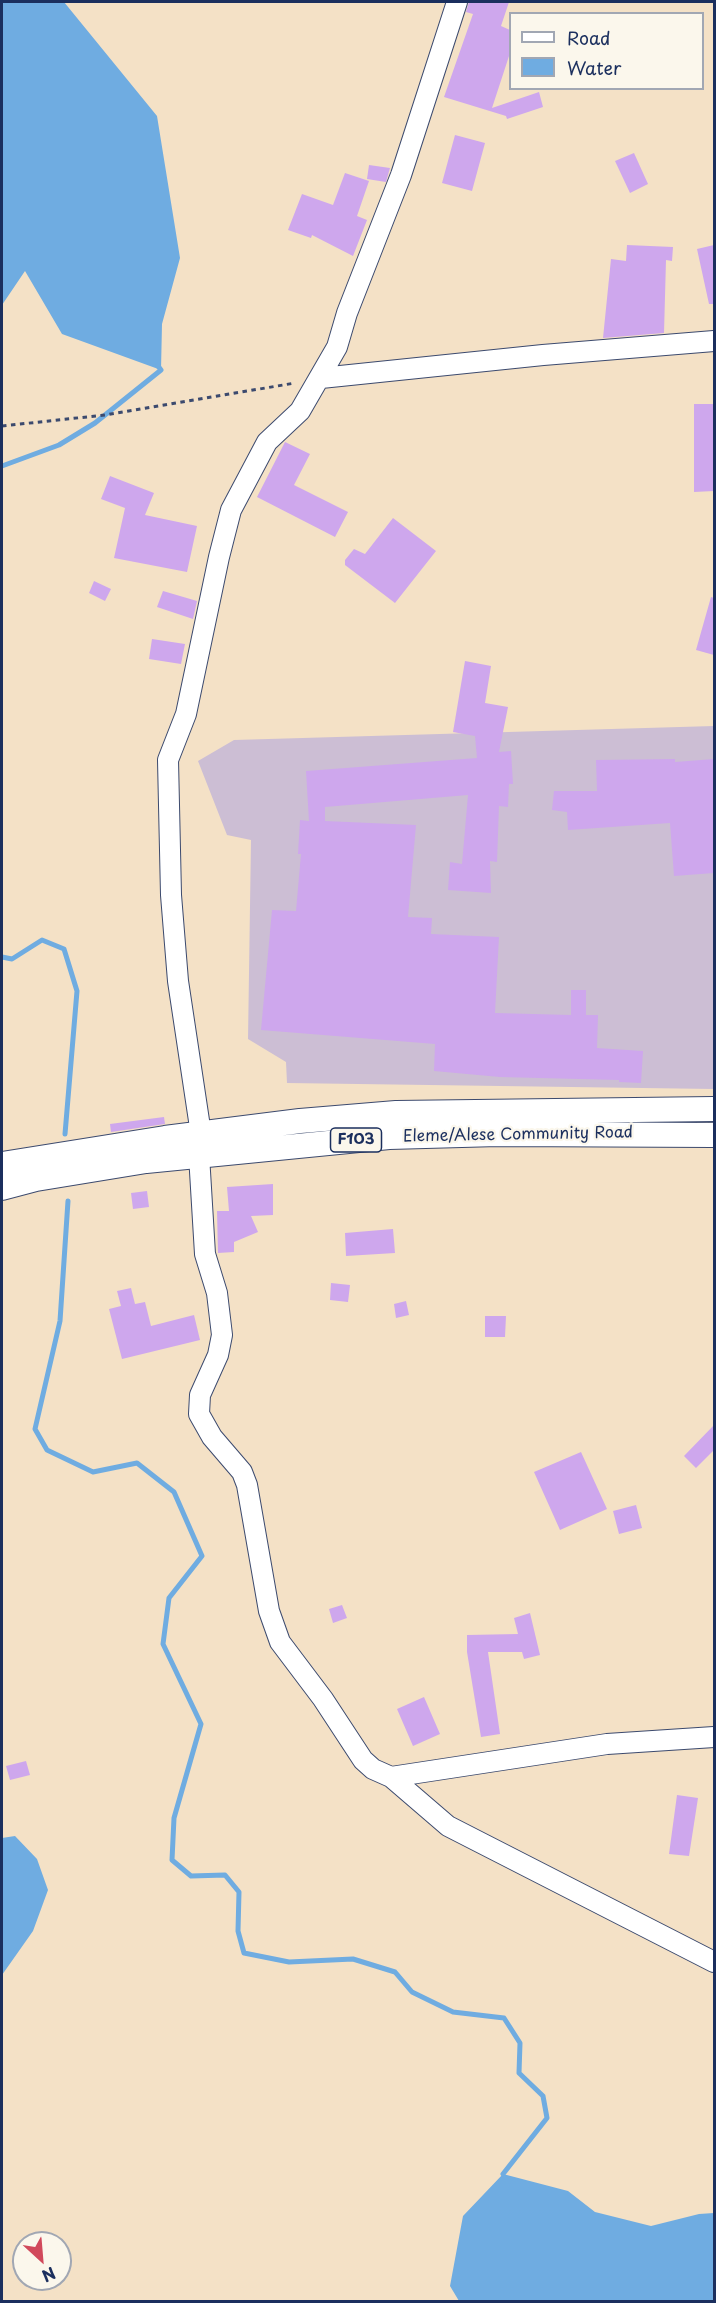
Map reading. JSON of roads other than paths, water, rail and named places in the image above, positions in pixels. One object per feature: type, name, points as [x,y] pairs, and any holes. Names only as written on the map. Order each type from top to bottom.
[{"type":"main road","name":"Eleme/Alese Community Road","points":[[2,1188],[200,1144],[396,1113],[714,1109]]},
{"type":"main road","name":"Eleme/Alese Community Road","points":[[2,1164],[87,1149],[200,1144],[498,1134],[714,1135]]},
{"type":"street","points":[[457,2],[386,216],[347,313],[337,347],[300,411],[267,442],[231,510],[219,556],[186,714],[168,760],[171,895],[178,981],[200,1144],[205,1254],[217,1293],[222,1335],[218,1355],[200,1395],[199,1414],[212,1437],[242,1472],[247,1485],[269,1611],[280,1642],[323,1699],[363,1760],[373,1769],[391,1777],[448,1826],[714,1962]]},
{"type":"street","points":[[321,378],[714,340]]},
{"type":"street","points":[[391,1777],[607,1744],[714,1737]]},
{"type":"water","points":[[2,2],[64,2],[157,116],[180,258],[162,324],[161,370],[62,334],[25,271],[2,305]]},
{"type":"water","points":[[15,1836],[37,1859],[48,1890],[33,1931],[2,1975],[2,1838]]},
{"type":"water","points":[[503,2174],[568,2191],[595,2212],[651,2226],[699,2214],[714,2213],[714,2301],[459,2301],[450,2286],[463,2216]]},
{"type":"waterway","points":[[2,466],[59,445],[95,423],[161,370],[158,366]]},
{"type":"waterway","points":[[2,957],[12,959],[42,940],[64,949],[77,991],[65,1134]]},
{"type":"waterway","points":[[68,1201],[60,1321],[35,1429],[47,1450],[93,1472],[137,1463],[174,1492],[202,1556],[169,1598],[163,1644],[201,1724],[174,1818],[172,1860],[191,1876],[225,1875],[239,1892],[238,1931],[244,1953],[289,1962],[353,1959],[395,1972],[412,1992],[453,2012],[504,2018],[520,2043],[519,2073],[543,2096],[547,2118],[503,2174]]}]
